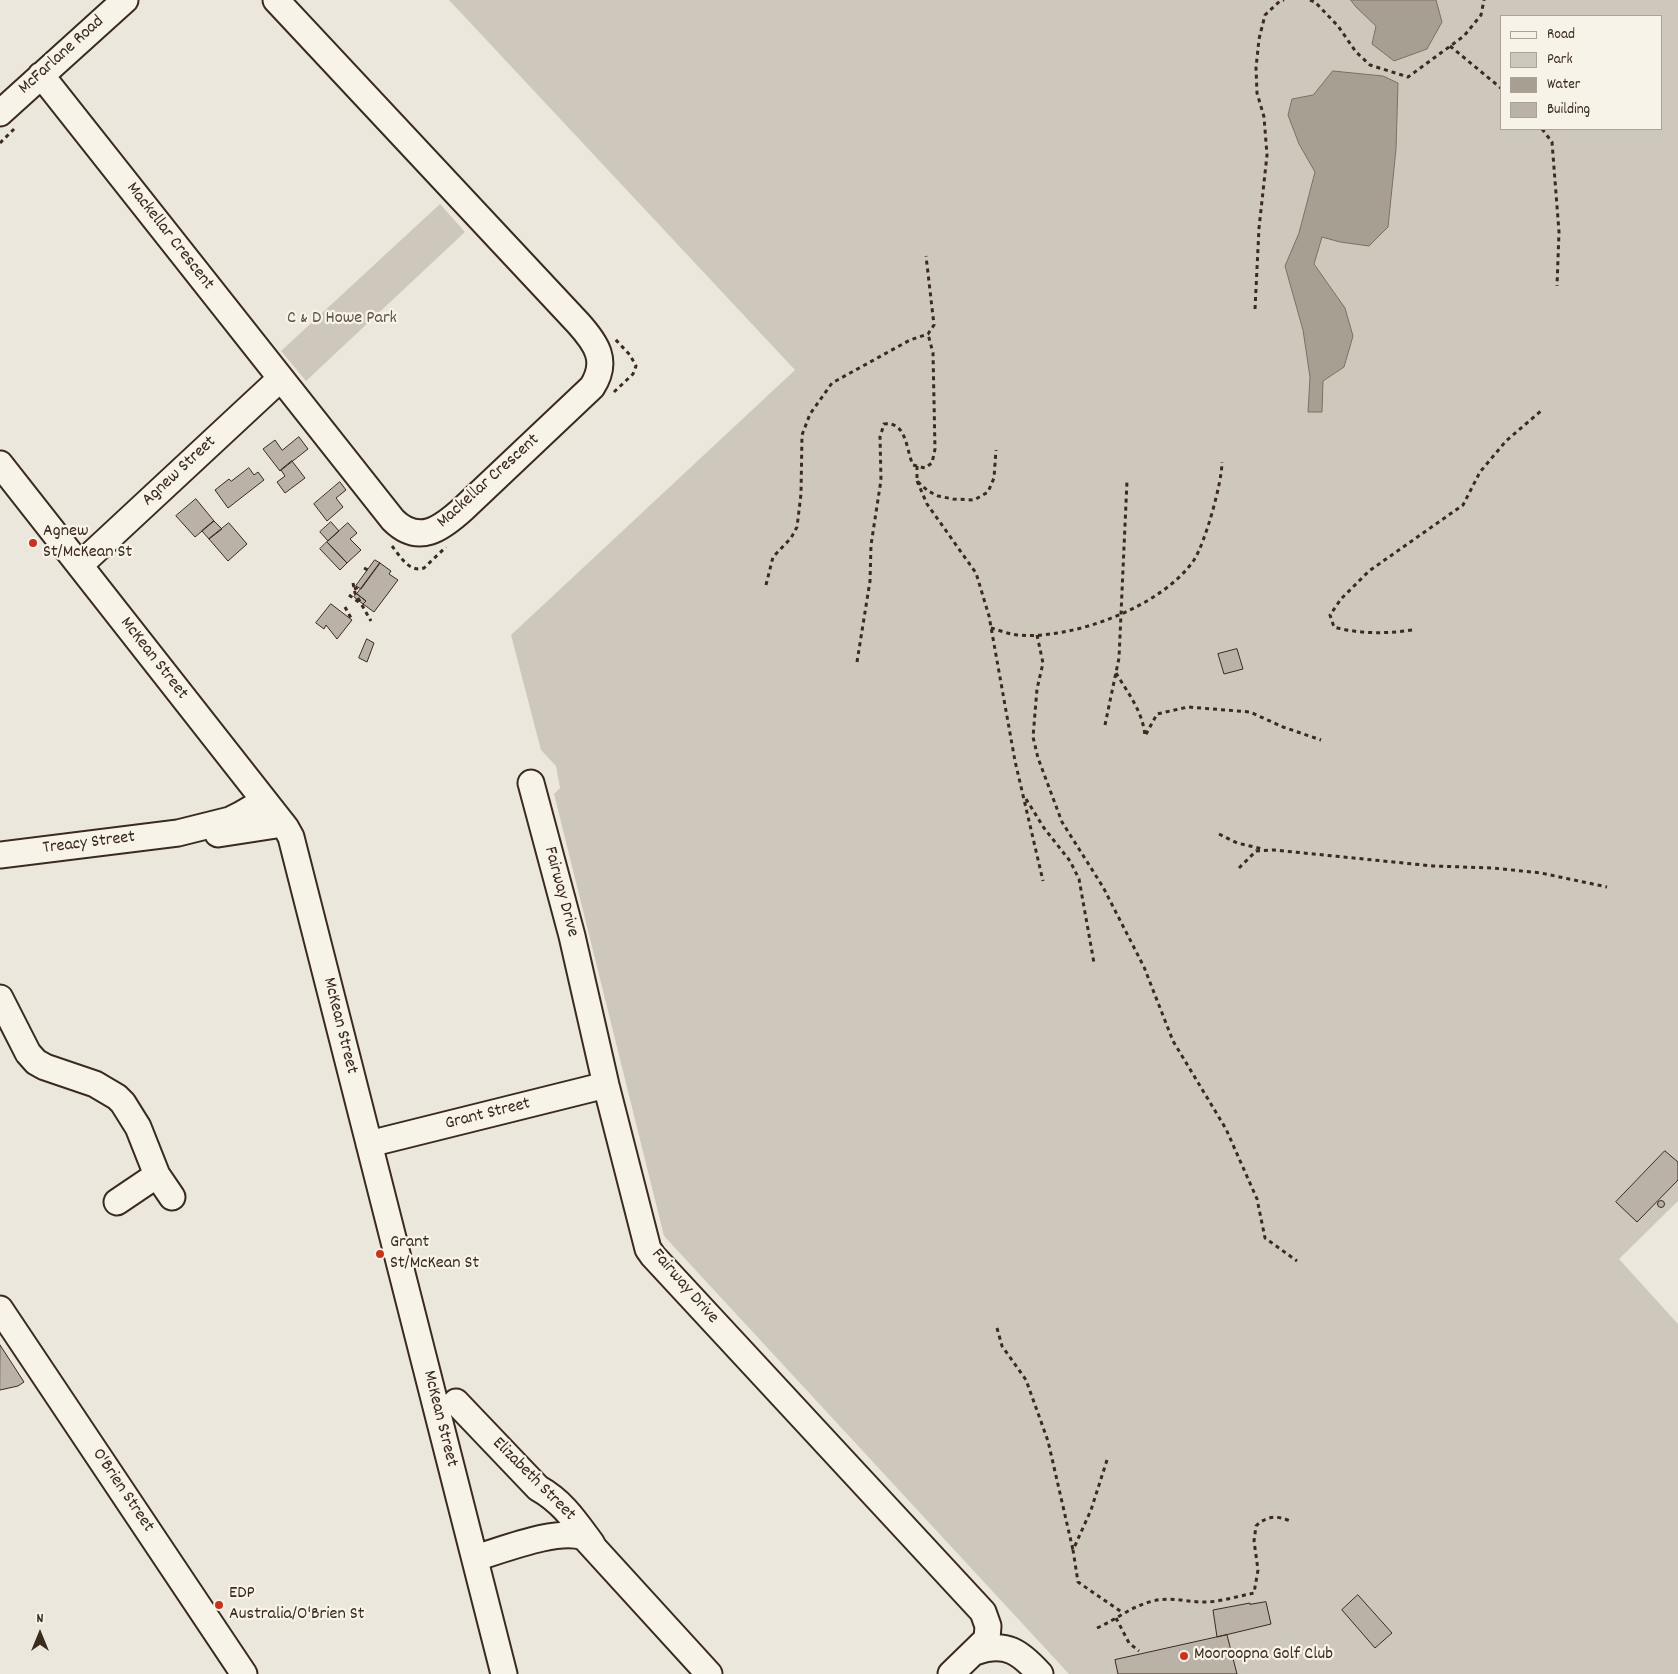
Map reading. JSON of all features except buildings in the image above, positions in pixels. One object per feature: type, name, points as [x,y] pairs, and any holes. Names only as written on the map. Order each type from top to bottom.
[{"type":"street","name":"McFarlane Road","points":[[5,100],[41,75],[125,0]]},
{"type":"street","name":"Mackellar Crescent","points":[[41,75],[393,520],[401,528],[408,531],[422,534],[435,531],[451,520],[584,395],[598,378],[599,353],[584,329],[276,0]]},
{"type":"street","name":"Agnew Street","points":[[80,565],[280,379]]},
{"type":"street","name":"McKean Street","points":[[0,464],[283,824],[291,837],[504,1674]]},
{"type":"street","name":"Fairway Drive","points":[[531,783],[572,936],[606,1085],[647,1245],[653,1256],[984,1612],[988,1635],[980,1646]]},
{"type":"street","name":"Treacy Street","points":[[0,856],[178,833],[230,820],[264,800]]},
{"type":"street","name":"Treacy Street","points":[[178,833],[233,833],[283,824]]},
{"type":"street","points":[[0,998],[28,1054],[36,1062],[45,1067],[96,1084],[109,1091],[123,1103],[138,1127],[157,1175],[172,1197]]},
{"type":"street","name":"Grant Street","points":[[369,1144],[606,1085]]},
{"type":"street","points":[[117,1202],[157,1175]]},
{"type":"street","name":"O'Brien Street","points":[[0,1309],[244,1674]]},
{"type":"street","name":"Elizabeth Street","points":[[456,1402],[538,1488],[554,1497],[579,1526],[605,1562]]},
{"type":"street","name":"Elizabeth Street","points":[[477,1566],[549,1536],[570,1534],[584,1537],[708,1674]]},
{"type":"street","points":[[951,1674],[980,1646],[1014,1651],[1023,1656],[1040,1674]]},
{"type":"path","points":[[1254,309],[1259,228],[1267,156],[1264,117],[1257,93],[1256,68],[1259,39],[1265,16],[1280,1],[1284,0]]},
{"type":"path","points":[[1310,0],[1315,2],[1338,26],[1356,52],[1370,65],[1408,77],[1464,36],[1481,15],[1484,0]]},
{"type":"path","points":[[1450,46],[1500,87]]},
{"type":"path","points":[[1543,130],[1552,142],[1559,232],[1557,286]]},
{"type":"path","points":[[766,585],[773,556],[791,538],[798,527],[801,494],[802,435],[810,414],[832,383],[910,340],[928,334],[934,325],[926,256]]},
{"type":"path","points":[[857,662],[870,581],[871,545],[881,480],[880,437],[884,424],[897,427],[906,441],[913,465],[925,468],[932,463],[935,449],[933,353],[928,334]]},
{"type":"path","points":[[612,393],[633,374],[636,366],[630,355],[614,338]]},
{"type":"path","points":[[1412,630],[1394,632],[1348,631],[1334,627],[1330,615],[1341,599],[1369,571],[1463,506],[1480,472],[1506,441],[1542,410]]},
{"type":"path","points":[[917,481],[928,491],[938,496],[974,500],[988,492],[994,478],[996,450]]},
{"type":"path","points":[[991,628],[1016,635],[1050,635],[1089,626],[1151,601],[1194,560],[1210,520],[1222,462]]},
{"type":"path","points":[[917,466],[917,481],[927,504],[976,573],[989,616],[1015,761],[1043,881]]},
{"type":"path","points":[[1105,725],[1119,658],[1127,481]]},
{"type":"path","points":[[387,540],[408,566],[414,569],[424,568],[449,545]]},
{"type":"path","points":[[352,583],[371,622]]},
{"type":"path","points":[[354,589],[359,587]]},
{"type":"path","points":[[349,595],[362,605]]},
{"type":"path","points":[[345,607],[352,620]]},
{"type":"path","points":[[1037,635],[1044,663],[1037,689],[1033,737],[1038,758],[1062,822],[1103,887],[1144,967],[1173,1041],[1226,1129],[1257,1199],[1265,1238],[1297,1261]]},
{"type":"path","points":[[1116,673],[1135,703],[1144,725],[1145,736],[1157,714],[1188,707],[1250,712],[1283,727],[1321,740]]},
{"type":"path","points":[[1023,795],[1044,828],[1070,861],[1079,879],[1094,963]]},
{"type":"path","points":[[1219,834],[1237,843],[1256,848],[1433,866],[1493,868],[1532,872],[1608,887]]},
{"type":"path","points":[[1239,868],[1256,851],[1274,850]]},
{"type":"path","points":[[997,1328],[1002,1346],[1026,1380],[1046,1435],[1073,1550],[1078,1582],[1123,1613]]},
{"type":"path","points":[[1073,1550],[1091,1510],[1107,1460]]},
{"type":"path","points":[[1097,1628],[1123,1613],[1157,1600],[1173,1599],[1207,1602],[1254,1593],[1258,1570],[1254,1541],[1256,1526],[1263,1520],[1274,1517],[1290,1521]]},
{"type":"path","points":[[1116,1618],[1129,1643],[1139,1651]]},
{"type":"green space","name":"Mooroopna Golf Club","points":[[449,0],[1678,0],[1678,1201],[1619,1259],[1678,1324],[1678,1674],[1069,1674],[664,1236],[554,794],[560,788],[556,766],[541,750],[511,635],[795,370]]},
{"type":"green space","name":"C & D Howe Park","points":[[440,204],[465,232],[306,381],[281,351]]},
{"type":"water","points":[[1351,0],[1436,0],[1442,22],[1427,49],[1394,61],[1372,44],[1376,26]]},
{"type":"water","points":[[1333,71],[1383,76],[1398,83],[1396,149],[1388,227],[1369,246],[1340,242],[1322,237],[1314,264],[1345,308],[1353,336],[1344,367],[1323,381],[1322,412],[1308,412],[1310,377],[1303,330],[1285,266],[1299,233],[1315,172],[1299,144],[1288,115],[1292,99],[1313,95]]},
{"type":"place","name":"Agnew St/McKean St","points":[[33,543]]},
{"type":"place","name":"Grant St/McKean St","points":[[380,1254]]},
{"type":"place","name":"EDP Australia/O'Brien St","points":[[219,1605]]},
{"type":"place","name":"Mooroopna Golf Club","points":[[1184,1656]]}]
